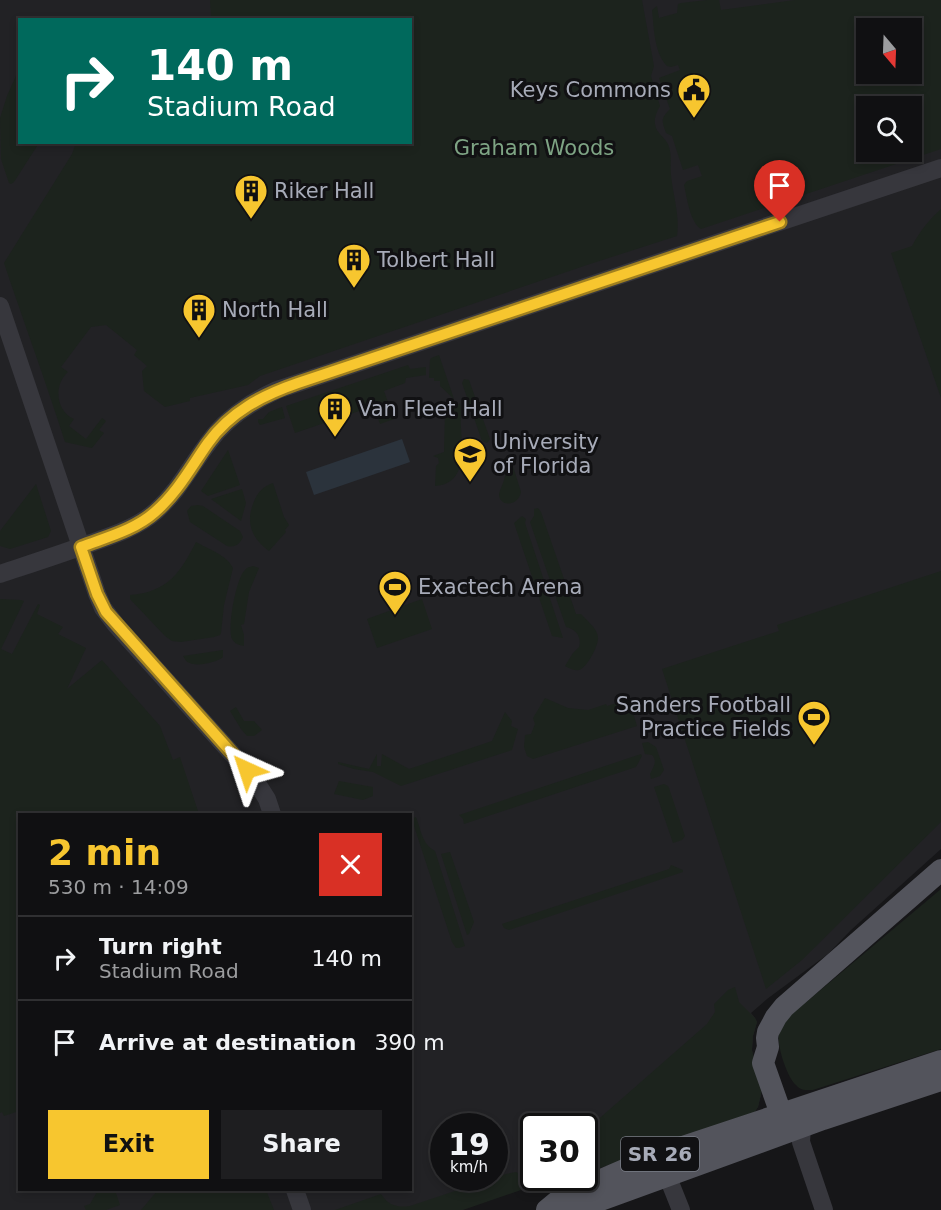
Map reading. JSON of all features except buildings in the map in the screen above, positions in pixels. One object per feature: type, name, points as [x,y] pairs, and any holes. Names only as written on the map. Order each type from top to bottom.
[{"type":"main road","points":[[793,1125],[776,1058],[768,1047],[768,1032],[780,1012],[941,870]]},
{"type":"main road","name":"SR 26","points":[[573,1210],[793,1125],[941,1060]]},
{"type":"main road","name":"SR 26","points":[[547,1210],[564,1196],[659,1155],[793,1125],[941,1080]]},
{"type":"street","points":[[0,574],[81,547],[137,525],[155,512],[177,489],[208,443],[222,427],[252,403],[277,390],[941,168]]},
{"type":"street","points":[[0,306],[97,594],[106,612],[253,777],[267,798],[272,813]]},
{"type":"street","points":[[793,1125],[824,1210]]},
{"type":"street","points":[[668,1175],[681,1210]]},
{"type":"street","points":[[295,1191],[302,1210]]},
{"type":"shaded area","name":"University of Florida","points":[[0,0],[941,0],[941,849],[851,930],[828,954],[751,1013],[757,1022],[752,1050],[761,1095],[758,1107],[753,1114],[598,1169],[598,1113],[520,1113],[520,1190],[461,1210],[0,1210]]},
{"type":"shaded area","points":[[402,439],[410,462],[314,495],[306,472]]},
{"type":"green space","name":"Graham Woods","points":[[210,0],[642,0],[654,66],[651,76],[660,106],[655,124],[669,147],[678,221],[677,236],[260,376],[248,385],[190,398],[190,401],[165,407],[144,391],[142,371],[147,366],[134,355],[137,350],[106,325],[91,327],[61,367],[68,372],[60,384],[59,397],[63,410],[74,419],[69,426],[86,439],[102,418],[106,421],[99,430],[104,433],[92,448],[65,442],[4,263],[72,154],[76,144],[412,144],[412,18],[205,18],[211,16]]},
{"type":"green space","points":[[719,0],[721,10],[795,0],[941,0],[941,149],[922,155],[922,96],[856,96],[856,162],[902,162],[701,229],[694,221],[684,185],[687,181],[702,176],[698,165],[683,170],[672,136],[666,133],[663,123],[663,118],[670,109],[659,78],[680,70],[678,65],[667,66],[659,54],[652,10],[657,6],[659,18],[677,13],[678,4]]},
{"type":"green space","points":[[18,71],[18,144],[38,144],[11,184],[1,159],[0,118]]},
{"type":"green space","points":[[941,209],[941,398],[891,253],[912,246],[925,226]]},
{"type":"green space","points":[[439,355],[454,399],[440,386],[440,381],[429,378],[430,360]]},
{"type":"green space","points":[[408,365],[410,369],[426,367],[426,375],[406,378],[405,383],[384,391],[394,419],[380,424],[375,410],[364,414],[362,410],[295,433],[286,406]]},
{"type":"green space","points":[[464,379],[469,380],[490,439],[487,443],[482,441],[462,383]]},
{"type":"green space","points":[[460,403],[462,455],[458,473],[445,484],[435,486],[436,466],[439,463],[438,458],[433,456],[444,452],[445,410],[453,410]]},
{"type":"green space","points":[[282,407],[285,418],[260,425],[258,419],[263,419],[269,412]]},
{"type":"green space","points":[[228,450],[240,485],[208,496],[201,491]]},
{"type":"green space","points":[[511,460],[521,492],[513,503],[509,504],[502,501],[499,494],[508,461]]},
{"type":"green space","points":[[273,483],[284,517],[289,525],[286,532],[269,551],[257,540],[251,528],[250,514],[258,494],[264,487]]},
{"type":"green space","points":[[36,484],[51,531],[48,537],[10,549],[0,546],[0,531]]},
{"type":"green space","points":[[242,489],[246,503],[241,521],[211,499]]},
{"type":"green space","points":[[198,505],[240,531],[243,537],[239,543],[235,546],[227,546],[190,522],[187,511],[191,506]]},
{"type":"green space","points":[[538,508],[576,614],[581,614],[594,627],[598,637],[592,656],[579,670],[565,666],[579,647],[580,640],[575,632],[566,627],[530,522],[534,516],[534,509]]},
{"type":"green space","points":[[522,516],[526,519],[525,523],[563,638],[552,636],[514,523]]},
{"type":"green space","points":[[196,542],[222,556],[233,568],[224,605],[221,633],[214,637],[181,642],[172,641],[130,599],[130,595],[154,590],[171,579],[178,572]]},
{"type":"green space","points":[[253,566],[259,568],[249,592],[244,624],[241,625],[244,646],[232,639],[232,615],[238,583],[247,568]]},
{"type":"green space","name":"Sanders Football Practice Fields","points":[[941,571],[941,822],[802,960],[766,989],[662,669],[779,631],[777,625]]},
{"type":"green space","points":[[0,599],[24,601],[1,649],[12,654],[38,604],[40,605],[37,614],[63,627],[58,634],[86,648],[67,689],[102,660],[160,726],[173,760],[180,757],[199,813],[18,813],[18,1111],[4,1116],[2,1112],[0,1113]]},
{"type":"green space","points":[[422,599],[432,629],[377,648],[367,619]]},
{"type":"green space","points":[[223,650],[223,657],[220,659],[202,664],[189,663],[183,656]]},
{"type":"green space","points":[[545,698],[568,708],[588,710],[629,699],[637,726],[533,759],[527,756],[524,747],[525,735],[531,734],[535,724],[533,718]]},
{"type":"green space","points":[[236,707],[244,721],[254,721],[262,730],[254,736],[247,736],[230,711]]},
{"type":"green space","points":[[505,712],[512,721],[511,726],[518,729],[512,750],[401,786],[373,772],[338,764],[338,762],[369,769],[377,754],[377,766],[381,766],[382,754],[409,769],[492,741]]},
{"type":"green space","points":[[648,742],[656,747],[664,770],[660,776],[651,779],[650,774],[655,760],[652,755],[645,754],[642,743]]},
{"type":"green space","points":[[641,754],[636,767],[464,824],[459,815]]},
{"type":"green space","points":[[339,781],[373,787],[373,796],[363,800],[334,794]]},
{"type":"green space","points":[[664,784],[669,788],[685,836],[682,840],[673,843],[654,787]]},
{"type":"green space","points":[[416,817],[425,841],[435,851],[465,946],[456,948],[452,942],[412,819]]},
{"type":"green space","points":[[450,852],[474,922],[467,935],[441,854]]},
{"type":"green space","points":[[671,865],[683,872],[509,930],[502,924],[669,869]]},
{"type":"green space","points":[[941,889],[941,1049],[813,1090],[800,1088],[789,1075],[779,1044],[779,1032],[786,1019]]},
{"type":"green space","points":[[735,987],[739,1002],[757,1022],[752,1050],[762,1090],[758,1107],[753,1114],[598,1169],[598,1120],[707,1024],[715,1012],[714,1004],[728,990]]},
{"type":"green space","points":[[516,1172],[520,1174],[520,1190],[463,1210],[335,1210],[381,1194],[393,1205],[401,1207],[455,1191],[508,1191],[508,1174]]},
{"type":"green space","points":[[97,1191],[115,1191],[120,1205],[106,1210],[86,1210],[84,1206],[90,1204]]},
{"type":"green space","points":[[157,1191],[266,1191],[274,1210],[141,1210]]},
{"type":"place","name":"Keys Commons","points":[[694,119]]},
{"type":"place","name":"Riker Hall","points":[[251,220]]},
{"type":"place","name":"Tolbert Hall","points":[[354,289]]},
{"type":"place","name":"North Hall","points":[[199,339]]},
{"type":"place","name":"Van Fleet Hall","points":[[335,438]]},
{"type":"place","name":"University of Florida","points":[[470,483]]},
{"type":"place","name":"Exactech Arena","points":[[395,616]]},
{"type":"place","name":"Sanders Football Practice Fields","points":[[814,746]]},
{"type":"route","points":[[247,770],[106,612],[100,602],[81,547],[137,525],[155,512],[173,495],[214,435],[235,415],[264,396],[780,222]]}]
